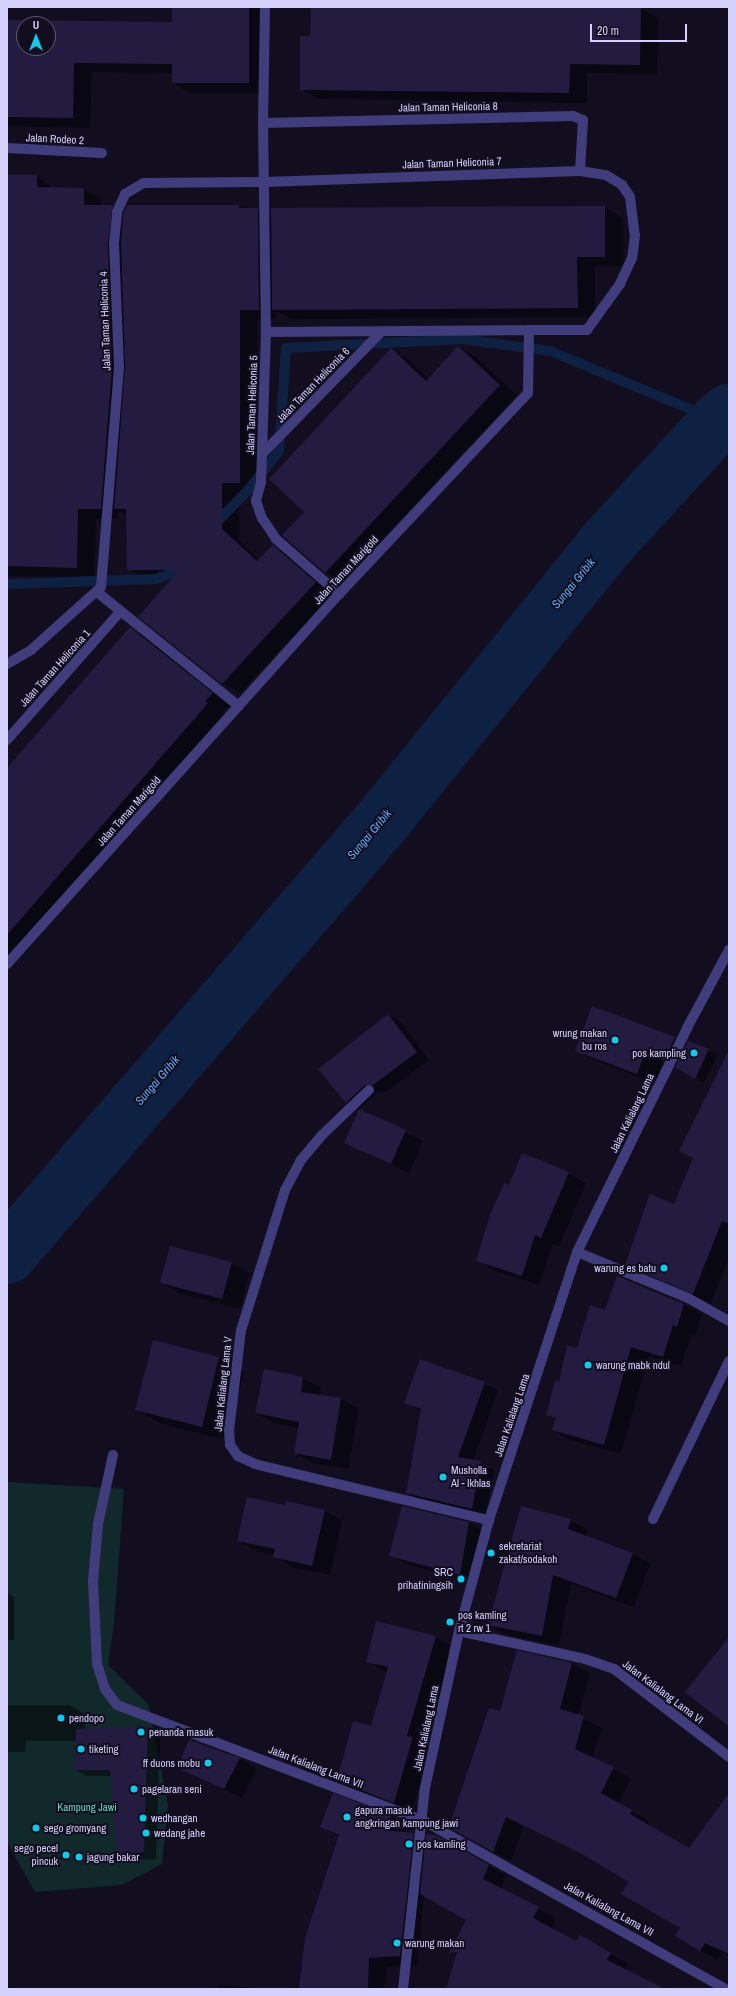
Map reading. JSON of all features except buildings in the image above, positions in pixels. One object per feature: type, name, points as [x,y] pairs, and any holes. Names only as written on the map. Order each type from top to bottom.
[{"type":"street","name":"Jalan Taman Heliconia 5","points":[[265,7],[263,123],[266,182],[266,332],[261,482],[256,501],[262,518],[276,539],[339,594]]},
{"type":"street","name":"Jalan Taman Heliconia 8","points":[[263,123],[573,116],[583,120],[580,171]]},
{"type":"street","name":"Jalan Rodeo 2","points":[[7,148],[102,153]]},
{"type":"street","name":"Jalan Taman Heliconia 7","points":[[266,182],[580,171],[606,175],[622,185],[630,197],[635,235],[632,258],[620,284],[587,330],[530,334]]},
{"type":"street","name":"Jalan Taman Heliconia 4","points":[[99,589],[103,570],[119,367],[114,243],[117,212],[125,194],[144,183],[266,182]]},
{"type":"street","name":"Jalan Taman Heliconia 6","points":[[266,332],[530,334]]},
{"type":"street","name":"Jalan Taman Heliconia 6","points":[[262,459],[274,443],[380,332]]},
{"type":"street","name":"Jalan Taman Marigold","points":[[7,964],[339,594],[528,393],[530,334]]},
{"type":"street","points":[[7,664],[31,650],[99,589],[120,612],[239,706]]},
{"type":"street","name":"Jalan Taman Heliconia 1","points":[[7,740],[120,612]]},
{"type":"street","name":"Jalan Kalialang Lama","points":[[403,1989],[426,1788],[459,1631],[489,1520],[578,1252],[687,1028],[729,950]]},
{"type":"street","name":"Jalan Kalialang Lama V","points":[[369,1090],[322,1135],[301,1160],[285,1190],[241,1330],[229,1430],[230,1445],[238,1456],[255,1464],[489,1520]]},
{"type":"street","points":[[578,1252],[688,1298],[729,1321]]},
{"type":"street","points":[[654,1519],[729,1361]]},
{"type":"street","name":"Jalan Kalialang Lama VII","points":[[113,1454],[98,1524],[93,1581],[97,1664],[106,1689],[117,1705],[422,1820],[724,1988]]},
{"type":"street","name":"Jalan Kalialang Lama VI","points":[[459,1631],[585,1659],[614,1669],[729,1757]]},
{"type":"green space","name":"Kampung Jawi","points":[[7,1482],[124,1489],[114,1624],[108,1665],[148,1704],[168,1805],[162,1864],[122,1885],[35,1892],[7,1842]]},
{"type":"waterway","points":[[213,526],[248,490],[279,451],[286,348],[462,339],[550,351],[719,421]]},
{"type":"waterway","name":"Sungai Gribik","points":[[7,1255],[378,826],[607,543],[719,421],[729,413]]},
{"type":"waterway","points":[[7,584],[156,579],[170,574],[182,560]]},
{"type":"place","name":"wrung makan bu ros","points":[[615,1040]]},
{"type":"place","name":"pos kampling","points":[[694,1053]]},
{"type":"place","name":"warung es batu","points":[[664,1268]]},
{"type":"place","name":"warung mabk ndul","points":[[588,1365]]},
{"type":"place","name":"Musholla Al - Ikhlas","points":[[443,1477]]},
{"type":"place","name":"sekretariat zakat/sodakoh","points":[[491,1553]]},
{"type":"place","name":"SRC prihatiningsih","points":[[461,1579]]},
{"type":"place","name":"pos kamling rt 2 rw 1","points":[[450,1622]]},
{"type":"place","name":"pendopo","points":[[61,1718]]},
{"type":"place","name":"penanda masuk","points":[[141,1732]]},
{"type":"place","name":"tiketing","points":[[81,1749]]},
{"type":"place","name":"ff duons mobu","points":[[208,1763]]},
{"type":"place","name":"pagelaran seni","points":[[134,1789]]},
{"type":"place","name":"gapura masuk angkringan kampung jawi","points":[[347,1817]]},
{"type":"place","name":"wedhangan","points":[[143,1818]]},
{"type":"place","name":"sego gromyang","points":[[36,1828]]},
{"type":"place","name":"wedang jahe","points":[[146,1833]]},
{"type":"place","name":"pos kamling","points":[[409,1844]]},
{"type":"place","name":"sego pecel pincuk","points":[[66,1855]]},
{"type":"place","name":"jagung bakar","points":[[79,1857]]},
{"type":"place","name":"warung makan","points":[[397,1943]]}]
